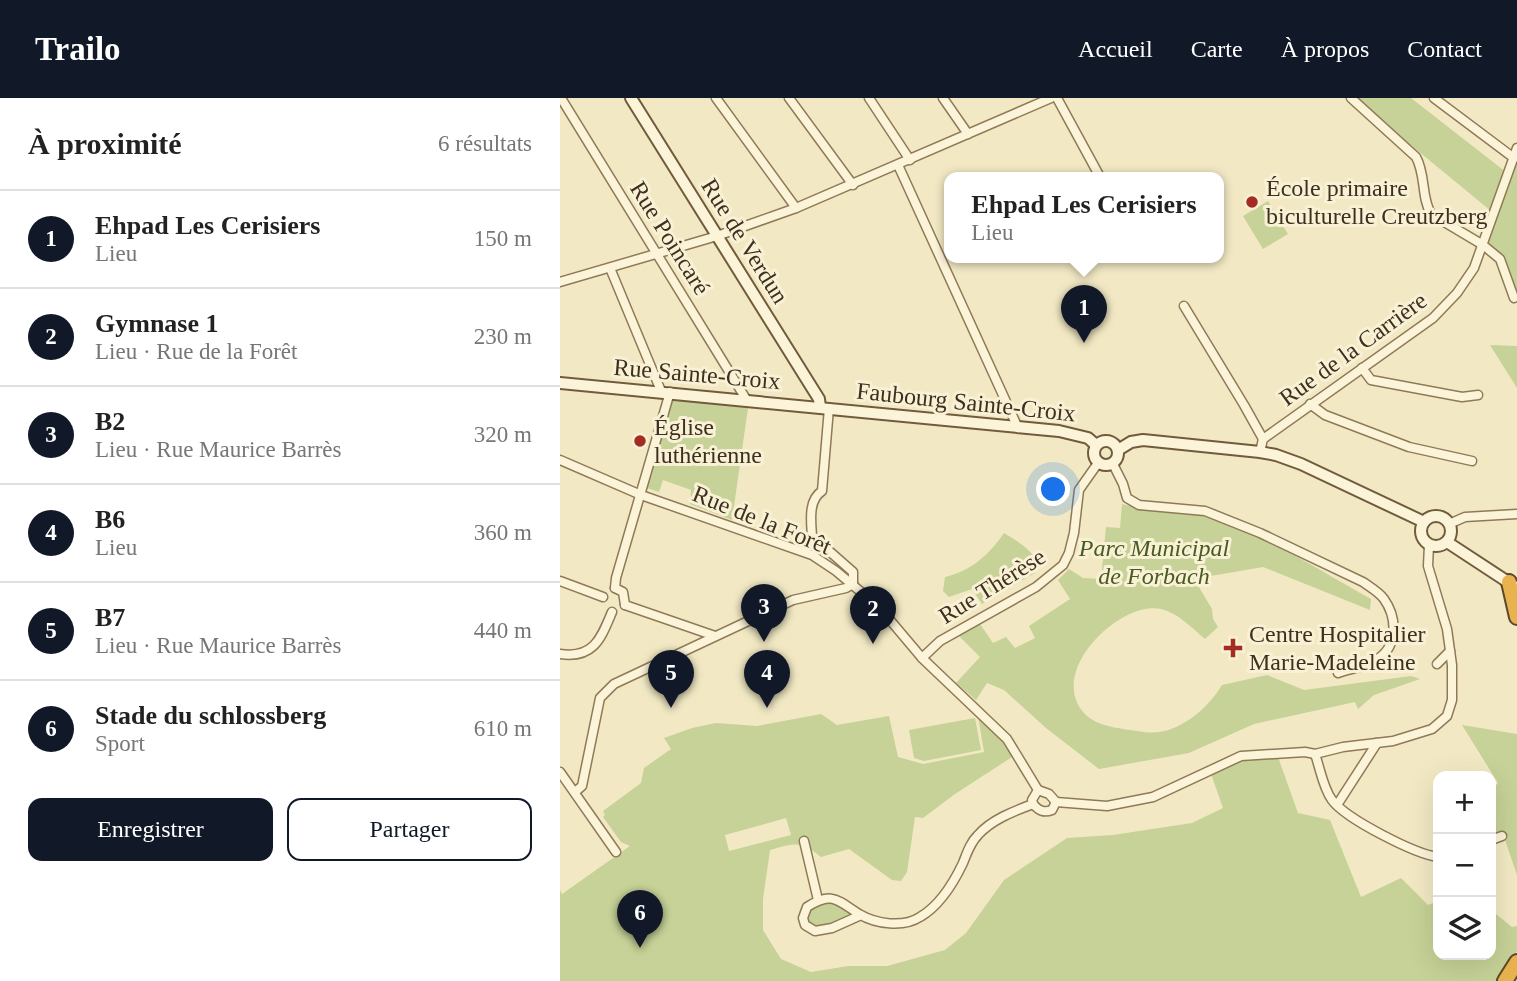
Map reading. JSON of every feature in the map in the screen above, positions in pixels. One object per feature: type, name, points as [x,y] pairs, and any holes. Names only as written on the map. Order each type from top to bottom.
[{"type":"highway","points":[[1513,585],[1517,617]]},
{"type":"highway","points":[[1505,981],[1517,962]]},
{"type":"main road","name":"Rue de Verdun","points":[[631,98],[825,408]]},
{"type":"main road","name":"Rue Sainte-Croix","points":[[560,383],[825,408]]},
{"type":"main road","name":"Faubourg Sainte-Croix","points":[[825,408],[1076,434],[1096,444]]},
{"type":"main road","points":[[1118,450],[1131,442],[1143,440],[1260,452],[1301,464],[1424,522]]},
{"type":"main road","points":[[1109,441],[1118,450],[1117,459],[1106,466],[1098,463],[1093,454],[1096,444],[1109,441]]},
{"type":"main road","points":[[1437,517],[1449,524],[1451,533],[1447,542],[1429,545],[1423,539],[1421,530],[1424,522],[1430,518],[1437,517]]},
{"type":"main road","points":[[1447,542],[1513,585]]},
{"type":"street","name":"Rue Poincaré","points":[[561,98],[746,399]]},
{"type":"street","points":[[716,98],[796,208]]},
{"type":"street","points":[[789,98],[853,185]]},
{"type":"street","points":[[869,98],[910,160]]},
{"type":"street","points":[[943,98],[968,134]]},
{"type":"street","points":[[560,282],[717,236],[796,208],[1051,98]]},
{"type":"street","points":[[1057,98],[1097,172]]},
{"type":"street","points":[[1351,98],[1416,157],[1422,169],[1427,207],[1431,214],[1483,245],[1500,259],[1514,298]]},
{"type":"street","points":[[1434,98],[1514,158]]},
{"type":"street","name":"Rue de la Carrière","points":[[1262,439],[1433,318],[1457,293],[1474,268],[1517,148]]},
{"type":"street","points":[[898,165],[1018,428]]},
{"type":"street","points":[[610,268],[665,392],[615,589]]},
{"type":"street","points":[[1184,306],[1262,439],[1260,452]]},
{"type":"street","points":[[1362,368],[1371,380],[1462,397],[1478,395]]},
{"type":"street","points":[[1310,404],[1325,415],[1409,447],[1472,461]]},
{"type":"street","points":[[578,789],[600,698],[614,684],[793,600],[853,584],[853,572],[812,536],[814,499],[822,491],[825,408]]},
{"type":"street","points":[[560,472],[562,461]]},
{"type":"street","name":"Rue de la Forêt","points":[[562,461],[641,495],[811,555],[853,584],[886,614],[922,658],[1007,739],[1038,790]]},
{"type":"street","name":"Rue Thérèse","points":[[922,658],[940,641],[1047,580],[1063,565],[1074,533],[1079,490],[1098,463]]},
{"type":"street","points":[[1113,464],[1127,498],[1139,505],[1206,511],[1272,538],[1376,590],[1384,599],[1392,618],[1394,627],[1390,645],[1374,662],[1338,673]]},
{"type":"street","points":[[1449,524],[1465,517],[1517,514]]},
{"type":"street","points":[[1056,802],[1052,810],[1047,812],[1038,809],[1032,800],[1038,790],[1049,794],[1056,802],[1107,806],[1153,797],[1241,756],[1305,752],[1315,754],[1377,743],[1432,729],[1447,716],[1452,700],[1452,665],[1447,629],[1428,566],[1429,545]]},
{"type":"street","points":[[560,581],[603,597]]},
{"type":"street","points":[[615,589],[623,592],[625,605],[620,611],[611,612],[604,606],[603,597],[608,591],[615,589]]},
{"type":"street","points":[[625,605],[715,636]]},
{"type":"street","points":[[560,654],[580,653],[598,643],[611,612]]},
{"type":"street","points":[[1450,651],[1437,664],[1452,665]]},
{"type":"street","points":[[1337,805],[1377,743]]},
{"type":"street","points":[[1315,754],[1331,799],[1337,805],[1356,819],[1417,852],[1433,855]]},
{"type":"street","points":[[560,772],[578,789],[616,852]]},
{"type":"street","points":[[861,915],[832,928],[815,931],[805,925],[803,918],[807,907],[827,898],[844,902],[861,915],[897,924],[920,917],[954,880],[976,836],[995,821],[1033,804]]},
{"type":"street","points":[[1496,838],[1502,836]]},
{"type":"street","points":[[804,841],[818,900]]},
{"type":"green space","points":[[1358,98],[1411,98],[1511,176],[1517,160],[1517,294],[1504,255],[1488,247],[1491,211]]},
{"type":"green space","points":[[1268,201],[1288,234],[1263,249],[1243,216]]},
{"type":"green space","points":[[1490,345],[1517,346],[1517,388]]},
{"type":"green space","points":[[674,395],[749,401],[732,520],[690,504],[691,490],[663,480],[659,492],[647,488]]},
{"type":"green space","name":"Parc Municipal de Forbach","points":[[1122,504],[1197,514],[1229,524],[1291,554],[1371,599],[1370,610],[1263,567],[1205,577],[1196,582],[1212,609],[1213,619],[1218,627],[1205,639],[1173,614],[1161,609],[1144,609],[1126,616],[1108,628],[1092,644],[1080,662],[1074,681],[1076,699],[1087,716],[1093,720],[1144,732],[1167,730],[1199,712],[1222,685],[1267,675],[1304,690],[1411,676],[1420,679],[1374,695],[1358,709],[1355,702],[1254,724],[1189,753],[1099,769],[1046,728],[1004,690],[987,683],[976,700],[956,683],[980,657],[959,636],[980,624],[993,643],[1006,637],[1015,648],[1035,638],[1029,626],[1070,599],[1058,580],[1069,569],[1083,578],[1101,579],[1106,527],[1120,528]]},
{"type":"green space","points":[[1004,533],[1033,555],[1039,565],[1035,573],[982,604],[972,589],[949,597],[943,591],[945,577],[963,571],[979,561]]},
{"type":"green space","points":[[821,714],[837,725],[889,716],[898,757],[923,764],[984,752],[978,716],[1001,738],[1012,757],[923,818],[915,817],[907,872],[901,881],[892,880],[849,849],[821,857],[802,845],[770,850],[763,899],[763,930],[781,959],[811,972],[848,966],[887,966],[945,950],[966,933],[1004,880],[1067,838],[1113,835],[1192,823],[1223,808],[1211,774],[1241,759],[1278,757],[1298,813],[1330,820],[1361,897],[1401,878],[1428,905],[1433,903],[1433,960],[1496,960],[1496,914],[1512,927],[1517,926],[1517,951],[1498,981],[560,981],[560,890],[562,894],[630,846],[621,842],[603,817],[603,811],[641,783],[644,768],[671,749],[664,738],[716,723],[757,726]],"holes":[[[786,818],[791,835],[729,851],[725,835]]]},
{"type":"green space","points":[[975,718],[981,750],[924,761],[914,758],[909,730]]},
{"type":"green space","points":[[1462,725],[1517,734],[1517,875],[1503,834],[1496,834],[1498,783],[1496,771],[1491,771]]},
{"type":"green space","points":[[825,902],[850,910],[850,914],[822,927],[810,924],[807,917],[809,910]]},
{"type":"place","name":"École primaire biculturelle Creutzberg","points":[[1252,202]]},
{"type":"place","name":"Ehpad Les Cerisiers","points":[[1084,343]]},
{"type":"place","name":"Église luthérienne","points":[[640,441]]},
{"type":"place","name":"B2","points":[[764,642]]},
{"type":"place","name":"Gymnase 1","points":[[873,644]]},
{"type":"place","name":"Centre Hospitalier Marie-Madeleine","points":[[1233,648]]},
{"type":"place","name":"B7","points":[[671,708]]},
{"type":"place","name":"B6","points":[[767,708]]},
{"type":"place","name":"Stade du schlossberg","points":[[640,948]]}]
